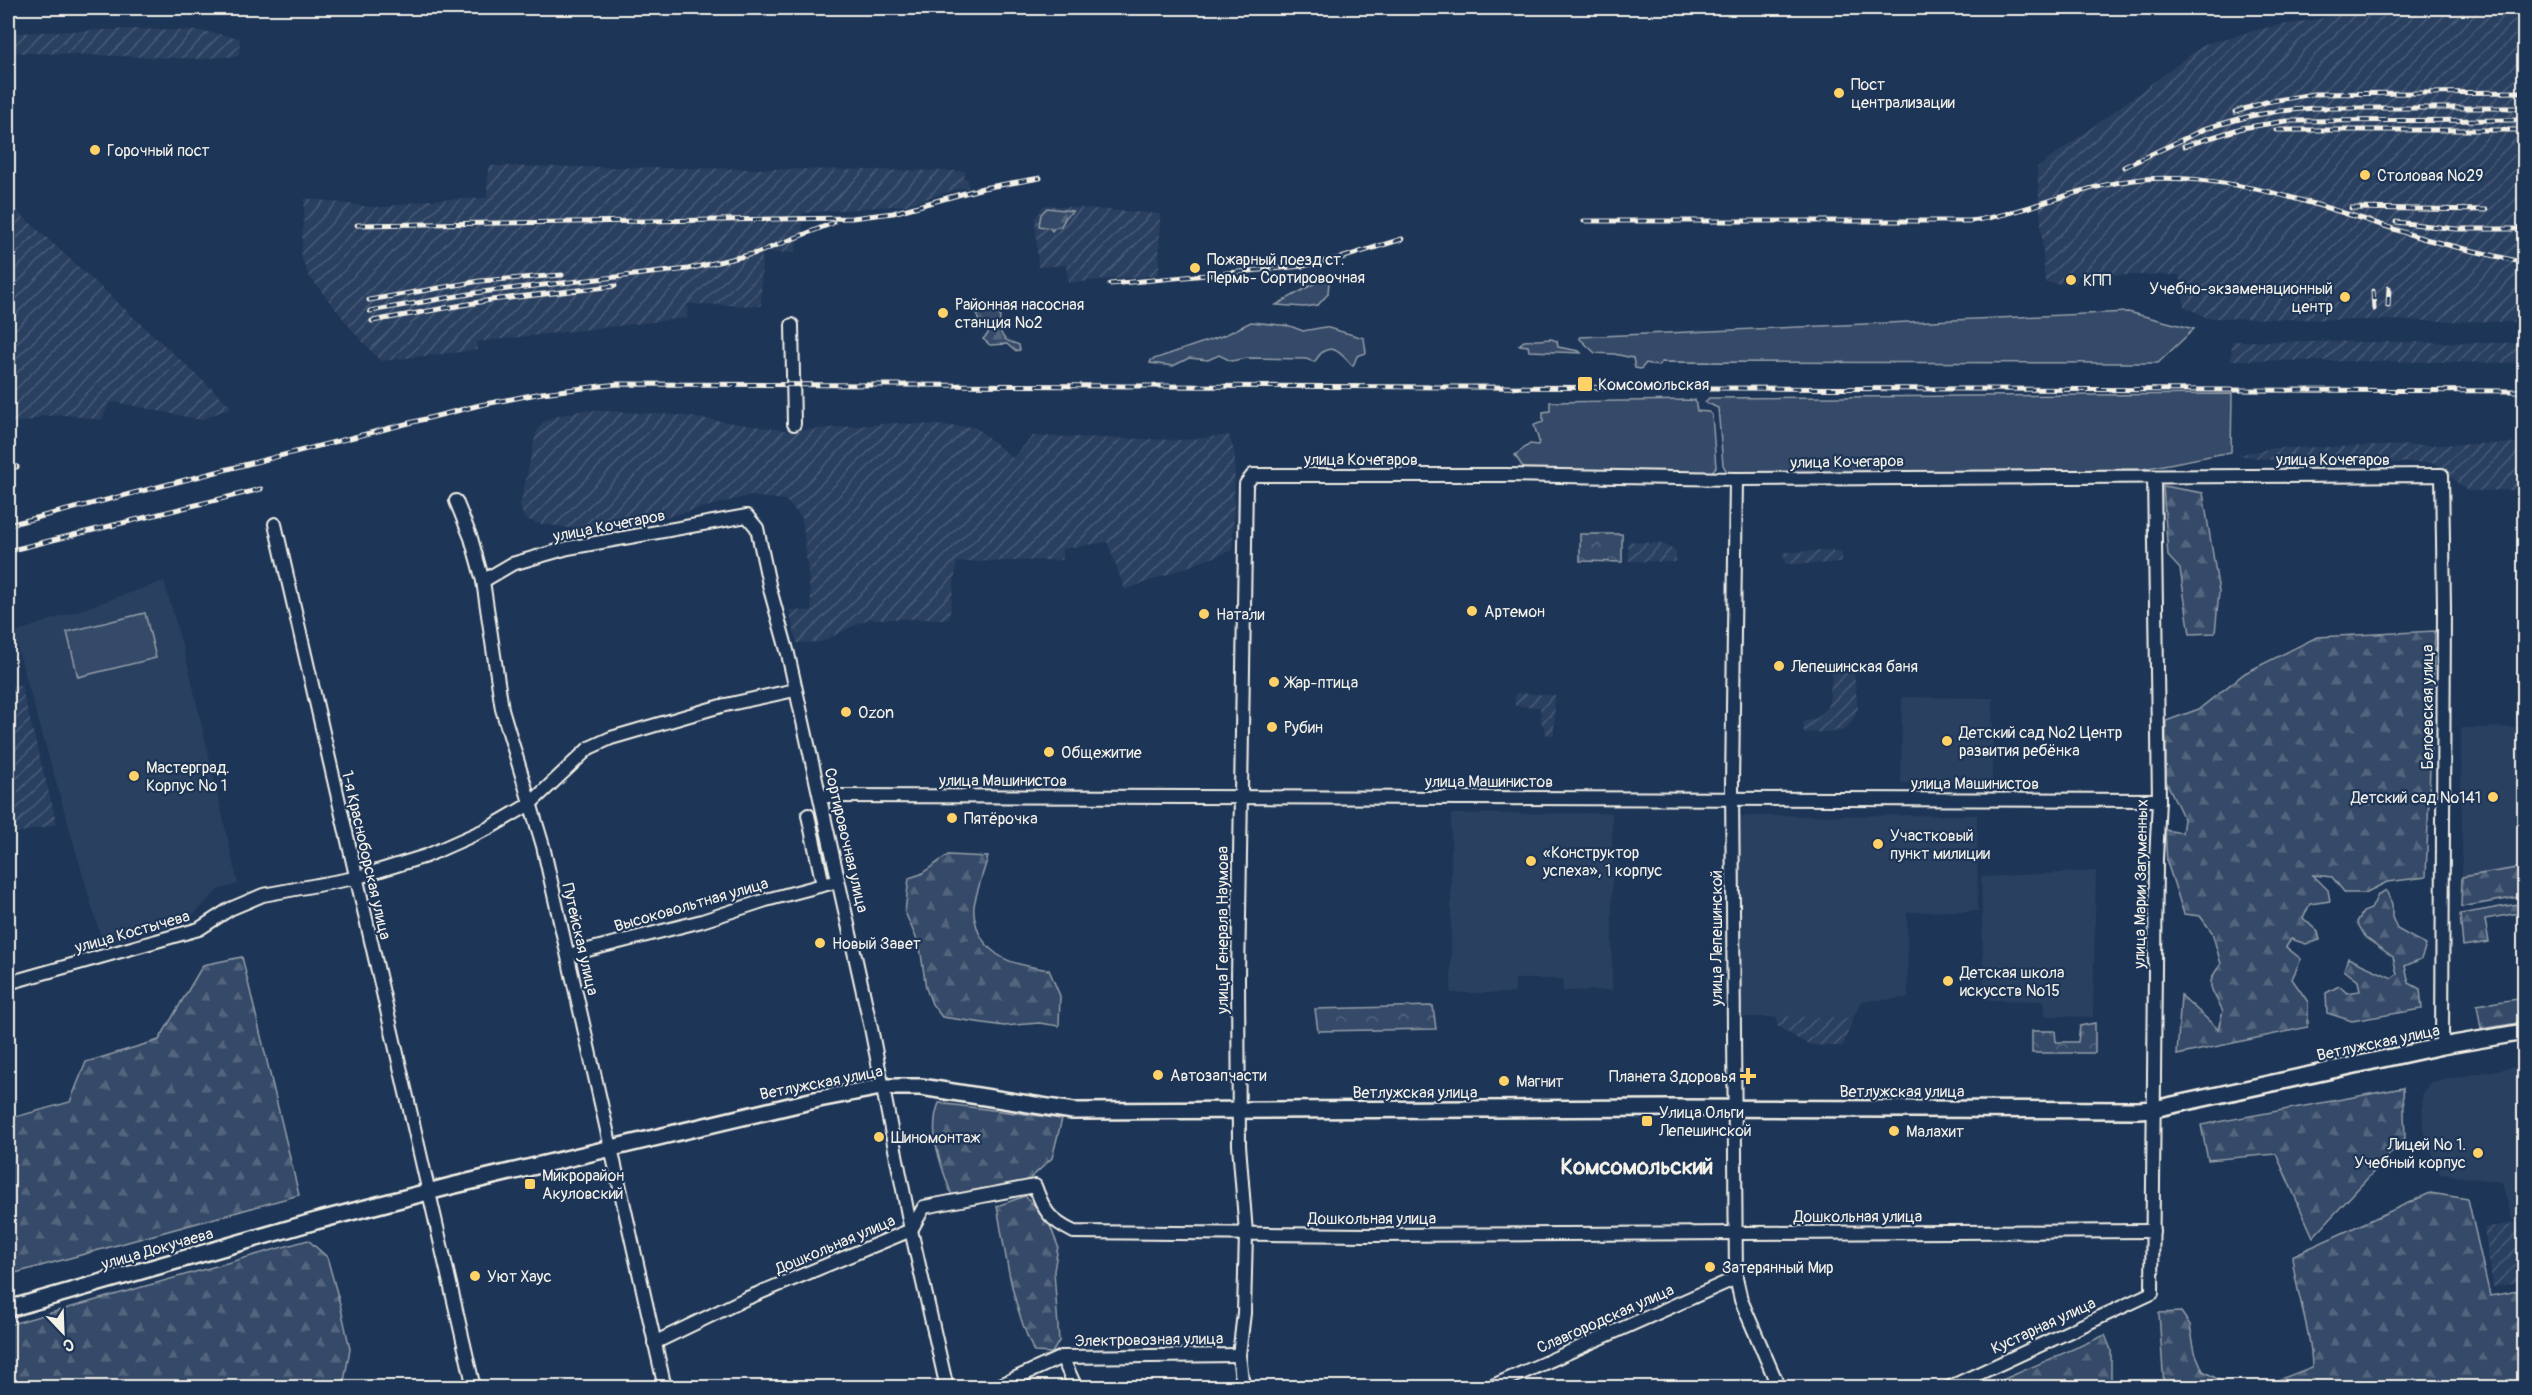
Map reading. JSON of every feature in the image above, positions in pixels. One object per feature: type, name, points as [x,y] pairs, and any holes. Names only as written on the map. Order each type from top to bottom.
[{"type":"main road","name":"Ветлужская улица","points":[[316,1221],[819,1098],[881,1087],[921,1086],[1073,1111],[2154,1109],[2442,1046],[2524,1032]]},
{"type":"main road","name":"улица Докучаева","points":[[8,1309],[316,1221]]},
{"type":"street","points":[[792,325],[794,424]]},
{"type":"street","name":"улица Кочегаров","points":[[1253,475],[1506,475],[1736,479],[2442,475]]},
{"type":"street","name":"улица Генерала Наумова","points":[[1243,1388],[1239,1354],[1244,1313],[1246,1233],[1239,1112],[1240,798],[1246,484],[1253,475]]},
{"type":"street","name":"Белоевская улица","points":[[2442,475],[2444,589],[2442,1046]]},
{"type":"street","name":"улица Марии Загуменных","points":[[2152,1293],[2158,800],[2154,477]]},
{"type":"street","name":"улица Лепешинской","points":[[1736,479],[1732,799],[1736,1278],[1740,1300],[1776,1386]]},
{"type":"street","name":"Путейская улица","points":[[456,501],[471,538],[483,581],[502,709],[543,846],[665,1388]]},
{"type":"street","name":"улица Кочегаров","points":[[483,581],[512,564],[568,548],[747,516]]},
{"type":"street","name":"Сортировочная улица","points":[[747,516],[757,528],[770,590],[788,654],[947,1388]]},
{"type":"street","name":"1-я Красноборская улица","points":[[275,524],[474,1388]]},
{"type":"street","points":[[530,804],[589,748],[611,738],[721,706],[795,690]]},
{"type":"street","name":"улица Машинистов","points":[[820,796],[2158,800]]},
{"type":"street","name":"улица Костычева","points":[[8,983],[199,929],[230,909],[263,895],[355,878],[426,856],[489,828],[530,804]]},
{"type":"street","points":[[807,815],[823,885]]},
{"type":"street","name":"Высоковольтная улица","points":[[568,955],[702,921],[766,900],[839,881]]},
{"type":"street","name":"Дошкольная улица","points":[[654,1343],[746,1299],[911,1230],[924,1207],[1035,1186],[1044,1210],[1057,1224],[1074,1232],[1369,1235],[2153,1231]]},
{"type":"street","name":"Славгородская улица","points":[[1488,1388],[1736,1278]]},
{"type":"street","name":"Кустарная улица","points":[[1948,1388],[2152,1293]]},
{"type":"street","name":"Электровозная улица","points":[[994,1388],[1062,1357],[1239,1354]]},
{"type":"street","points":[[1062,1357],[1076,1388]]},
{"type":"shaded area","points":[[2382,8],[2524,8],[2524,322],[2207,318],[2184,306],[2179,275],[2077,275],[2076,284],[2045,283],[2037,168],[2205,44],[2264,28]]},
{"type":"shaded area","points":[[134,29],[202,31],[240,38],[239,56],[200,59],[8,52],[8,33]]},
{"type":"shaded area","points":[[488,166],[965,171],[964,178],[968,179],[968,188],[960,188],[906,205],[802,213],[803,238],[798,237],[795,253],[767,252],[762,255],[761,306],[688,304],[687,318],[476,342],[477,350],[380,361],[309,276],[301,257],[305,198],[385,207],[429,200],[487,198]]},
{"type":"shaded area","points":[[8,203],[232,407],[201,420],[115,402],[109,403],[102,420],[64,415],[42,416],[31,421],[8,423]]},
{"type":"shaded area","points":[[1044,205],[1160,214],[1159,275],[1068,283],[1066,265],[1038,267],[1035,218]]},
{"type":"shaded area","points":[[2232,341],[2524,343],[2524,363],[2231,360]]},
{"type":"shaded area","points":[[584,410],[678,415],[789,431],[895,423],[975,427],[1013,458],[1033,436],[1181,440],[1229,435],[1235,454],[1233,550],[1125,590],[1107,542],[1062,549],[1063,560],[957,562],[949,619],[868,619],[821,642],[797,643],[789,610],[812,611],[802,518],[785,500],[748,496],[624,528],[589,531],[536,523],[524,518],[520,506],[536,433],[542,423],[553,417]]},
{"type":"shaded area","points":[[2524,443],[2524,490],[2467,491],[2435,463],[2283,462],[2237,455],[2273,448]]},
{"type":"shaded area","points":[[1628,541],[1663,544],[1676,551],[1676,562],[1629,561]]},
{"type":"shaded area","points":[[1842,551],[1842,563],[1785,564],[1783,552]]},
{"type":"shaded area","name":"Мастерград. Корпус № 1","points":[[164,581],[189,669],[238,884],[218,890],[187,921],[103,945],[13,633]]},
{"type":"shaded area","points":[[1853,665],[1858,709],[1851,723],[1843,731],[1804,733],[1803,722],[1817,718],[1828,708],[1833,668]]},
{"type":"shaded area","points":[[8,685],[21,685],[57,824],[8,835]]},
{"type":"shaded area","points":[[1515,693],[1555,695],[1554,735],[1547,735],[1541,721],[1540,707],[1515,706]]},
{"type":"shaded area","name":"Детский сад №2 Центр развития ребёнка","points":[[1902,697],[1993,698],[1992,784],[1901,783]]},
{"type":"shaded area","name":"Детский сад №141","points":[[2524,727],[2524,867],[2462,877],[2461,728]]},
{"type":"shaded area","name":"«Конструктор успеха», 1 корпус","points":[[1612,813],[1612,990],[1563,991],[1563,979],[1515,979],[1515,993],[1451,993],[1451,814]]},
{"type":"shaded area","points":[[1977,815],[1978,911],[1907,912],[1908,998],[1862,1001],[1853,1018],[1739,1017],[1737,816]]},
{"type":"shaded area","points":[[2096,871],[2093,1017],[2045,1016],[2044,1001],[1984,1000],[1981,877]]},
{"type":"shaded area","points":[[1777,1016],[1853,1018],[1843,1046],[1832,1046],[1811,1045],[1796,1038],[1777,1026]]},
{"type":"shaded area","name":"Лицей № 1. Учебный корпус","points":[[2524,1065],[2524,1218],[2512,1220],[2502,1182],[2440,1174],[2423,1131],[2422,1095],[2431,1082]]},
{"type":"shaded area","points":[[2524,1221],[2524,1282],[2493,1287],[2484,1228]]},
{"type":"green space","points":[[1047,208],[1073,211],[1061,226],[1052,231],[1050,228],[1039,226],[1041,214]]},
{"type":"green space","points":[[1324,278],[1329,281],[1328,294],[1318,305],[1304,307],[1276,305]]},
{"type":"green space","points":[[982,304],[1001,305],[1002,336],[1019,345],[1020,350],[1015,351],[1007,344],[990,345],[983,339],[988,334],[988,328],[981,324],[975,327],[978,321],[977,309]]},
{"type":"green space","points":[[2128,312],[2194,329],[2158,363],[1662,362],[1657,366],[1646,363],[1641,369],[1635,368],[1633,358],[1595,353],[1580,339],[1580,337]]},
{"type":"green space","points":[[1251,322],[1290,326],[1303,331],[1325,327],[1364,338],[1366,353],[1357,356],[1353,366],[1340,353],[1332,349],[1323,352],[1314,362],[1306,359],[1248,358],[1231,361],[1219,355],[1208,360],[1189,358],[1173,366],[1150,363],[1151,360],[1225,335]]},
{"type":"green space","points":[[1551,339],[1557,341],[1558,347],[1581,353],[1529,351],[1528,346],[1519,345],[1524,341]]},
{"type":"green space","points":[[2232,394],[2231,452],[2143,469],[1732,475],[1723,465],[1718,408],[1705,402],[1709,398]]},
{"type":"green space","points":[[1695,400],[1697,411],[1709,412],[1712,415],[1716,467],[1711,473],[1524,469],[1515,455],[1530,444],[1538,445],[1534,425],[1543,422],[1543,412],[1550,411],[1550,402]]},
{"type":"green space","points":[[2163,486],[2203,493],[2219,592],[2215,633],[2190,634],[2180,569],[2168,556]]},
{"type":"green space","points":[[1580,534],[1622,534],[1622,562],[1580,561]]},
{"type":"green space","points":[[145,613],[156,658],[78,677],[67,632]]},
{"type":"green space","points":[[2435,631],[2426,877],[2387,882],[2365,893],[2345,893],[2332,877],[2313,875],[2328,890],[2330,901],[2310,904],[2303,918],[2318,932],[2320,940],[2306,944],[2291,939],[2286,947],[2301,959],[2292,979],[2308,1002],[2308,1027],[2177,1055],[2181,995],[2218,1029],[2223,1011],[2211,988],[2212,978],[2221,964],[2212,932],[2200,916],[2184,914],[2167,862],[2165,830],[2182,833],[2184,819],[2166,781],[2166,721],[2199,709],[2245,673],[2317,637]]},
{"type":"green space","points":[[948,855],[988,857],[974,906],[974,916],[979,933],[985,943],[1000,956],[1018,964],[1049,970],[1060,996],[1059,1026],[1039,1023],[1004,1026],[942,1017],[932,1004],[926,988],[920,947],[905,912],[909,878],[921,874]]},
{"type":"green space","points":[[2524,867],[2524,896],[2461,907],[2462,877]]},
{"type":"green space","points":[[2386,890],[2392,904],[2392,917],[2397,929],[2426,945],[2421,959],[2405,966],[2409,983],[2420,989],[2422,1009],[2352,1021],[2327,1013],[2326,993],[2339,986],[2347,993],[2360,991],[2358,981],[2344,970],[2348,958],[2392,978],[2397,974],[2393,957],[2366,938],[2357,922],[2363,912],[2371,909],[2378,895]]},
{"type":"green space","points":[[2524,903],[2524,912],[2485,919],[2489,942],[2463,946],[2460,914]]},
{"type":"green space","points":[[242,957],[299,1195],[8,1275],[8,1119],[70,1102],[86,1062],[159,1040],[203,965]]},
{"type":"green space","points":[[2524,998],[2524,1022],[2481,1029],[2477,1005]]},
{"type":"green space","points":[[1433,1006],[1436,1029],[1318,1031],[1315,1009]]},
{"type":"green space","points":[[2095,1023],[2095,1053],[2032,1053],[2032,1031],[2055,1031],[2056,1042],[2078,1042],[2080,1026]]},
{"type":"green space","points":[[2403,1088],[2405,1138],[2313,1237],[2276,1154],[2208,1160],[2201,1125]]},
{"type":"green space","points":[[939,1103],[1062,1119],[1052,1158],[1021,1187],[954,1202],[935,1140],[934,1128]]},
{"type":"green space","points":[[2430,1193],[2468,1199],[2490,1296],[2524,1290],[2524,1387],[2260,1387],[2312,1367],[2309,1339],[2292,1256]]},
{"type":"green space","points":[[1025,1196],[1047,1218],[1058,1246],[1054,1271],[1059,1341],[1052,1353],[1034,1352],[1020,1317],[1003,1244],[997,1206]]},
{"type":"green space","points":[[308,1240],[327,1257],[340,1304],[350,1349],[343,1387],[8,1387],[8,1325]]},
{"type":"green space","points":[[2181,1312],[2190,1325],[2195,1352],[2203,1371],[2223,1382],[2226,1387],[2164,1387],[2159,1313]]},
{"type":"green space","points":[[2105,1335],[2111,1350],[2111,1387],[1986,1387]]},
{"type":"railway","points":[[2235,112],[2266,102],[2313,94],[2524,92]]},
{"type":"railway","points":[[2124,167],[2207,128],[2279,111],[2315,108],[2524,108]]},
{"type":"railway","points":[[2184,146],[2242,128],[2286,121],[2524,120]]},
{"type":"railway","points":[[2276,130],[2524,130]]},
{"type":"railway","points":[[357,225],[852,218],[893,213],[983,188],[1040,178]]},
{"type":"railway","points":[[1584,221],[1970,221],[2013,212],[2077,192],[2121,182],[2178,178],[2249,187],[2320,206],[2422,238],[2524,263]]},
{"type":"railway","points":[[2351,208],[2486,210]]},
{"type":"railway","points":[[2396,222],[2456,229],[2524,229]]},
{"type":"railway","points":[[370,311],[481,292],[688,269],[757,253],[833,223]]},
{"type":"railway","points":[[1110,284],[1302,266],[1341,258],[1402,239]]},
{"type":"railway","points":[[369,300],[480,281],[562,275]]},
{"type":"railway","points":[[372,321],[491,300],[615,286]]},
{"type":"railway","points":[[2388,306],[2389,288]]},
{"type":"railway","points":[[2373,291],[2374,309]]},
{"type":"railway","points":[[8,525],[480,405],[542,393],[618,384],[2524,391]]},
{"type":"railway","points":[[8,465],[17,467]]},
{"type":"railway","points":[[8,551],[261,489]]},
{"type":"place","name":"Пост централизации","points":[[1839,93]]},
{"type":"place","name":"Горочный пост","points":[[95,150]]},
{"type":"place","name":"Столовая №29","points":[[2365,175]]},
{"type":"place","name":"Пожарный поезд ст. Пермь- Сортировочная","points":[[1195,268]]},
{"type":"place","name":"КПП","points":[[2071,280]]},
{"type":"place","name":"Учебно-экзаменационный центр","points":[[2345,297]]},
{"type":"place","name":"Районная насосная станция №2","points":[[943,313]]},
{"type":"place","name":"Комсомольская","points":[[1585,384]]},
{"type":"place","name":"Артемон","points":[[1472,611]]},
{"type":"place","name":"Натали","points":[[1204,614]]},
{"type":"place","name":"Лепешинская баня","points":[[1779,666]]},
{"type":"place","name":"Жар-птица","points":[[1274,682]]},
{"type":"place","name":"Ozon","points":[[846,712]]},
{"type":"place","name":"Рубин","points":[[1272,727]]},
{"type":"place","name":"Детский сад №2 Центр развития ребёнка","points":[[1947,741]]},
{"type":"place","name":"Общежитие","points":[[1049,752]]},
{"type":"place","name":"Мастерград. Корпус № 1","points":[[134,776]]},
{"type":"place","name":"Детский сад №141","points":[[2493,797]]},
{"type":"place","name":"Пятёрочка","points":[[952,818]]},
{"type":"place","name":"Участковый пункт милиции","points":[[1878,844]]},
{"type":"place","name":"«Конструктор успеха», 1 корпус","points":[[1531,861]]},
{"type":"place","name":"Новый Завет","points":[[820,943]]},
{"type":"place","name":"Детская школа искусств №15","points":[[1948,981]]},
{"type":"place","name":"Автозапчасти","points":[[1158,1075]]},
{"type":"place","name":"Планета Здоровья","points":[[1748,1076]]},
{"type":"place","name":"Магнит","points":[[1504,1081]]},
{"type":"place","name":"Улица Ольги Лепешинской","points":[[1647,1121]]},
{"type":"place","name":"Малахит","points":[[1894,1131]]},
{"type":"place","name":"Шиномонтаж","points":[[879,1137]]},
{"type":"place","name":"Лицей № 1. Учебный корпус","points":[[2478,1153]]},
{"type":"place","name":"Микрорайон Акуловский","points":[[530,1184]]},
{"type":"place","name":"Затерянный Мир","points":[[1710,1267]]},
{"type":"place","name":"Уют Хаус","points":[[475,1276]]},
{"type":"district","name":"Комсомольский","points":[[1637,1166]]}]
